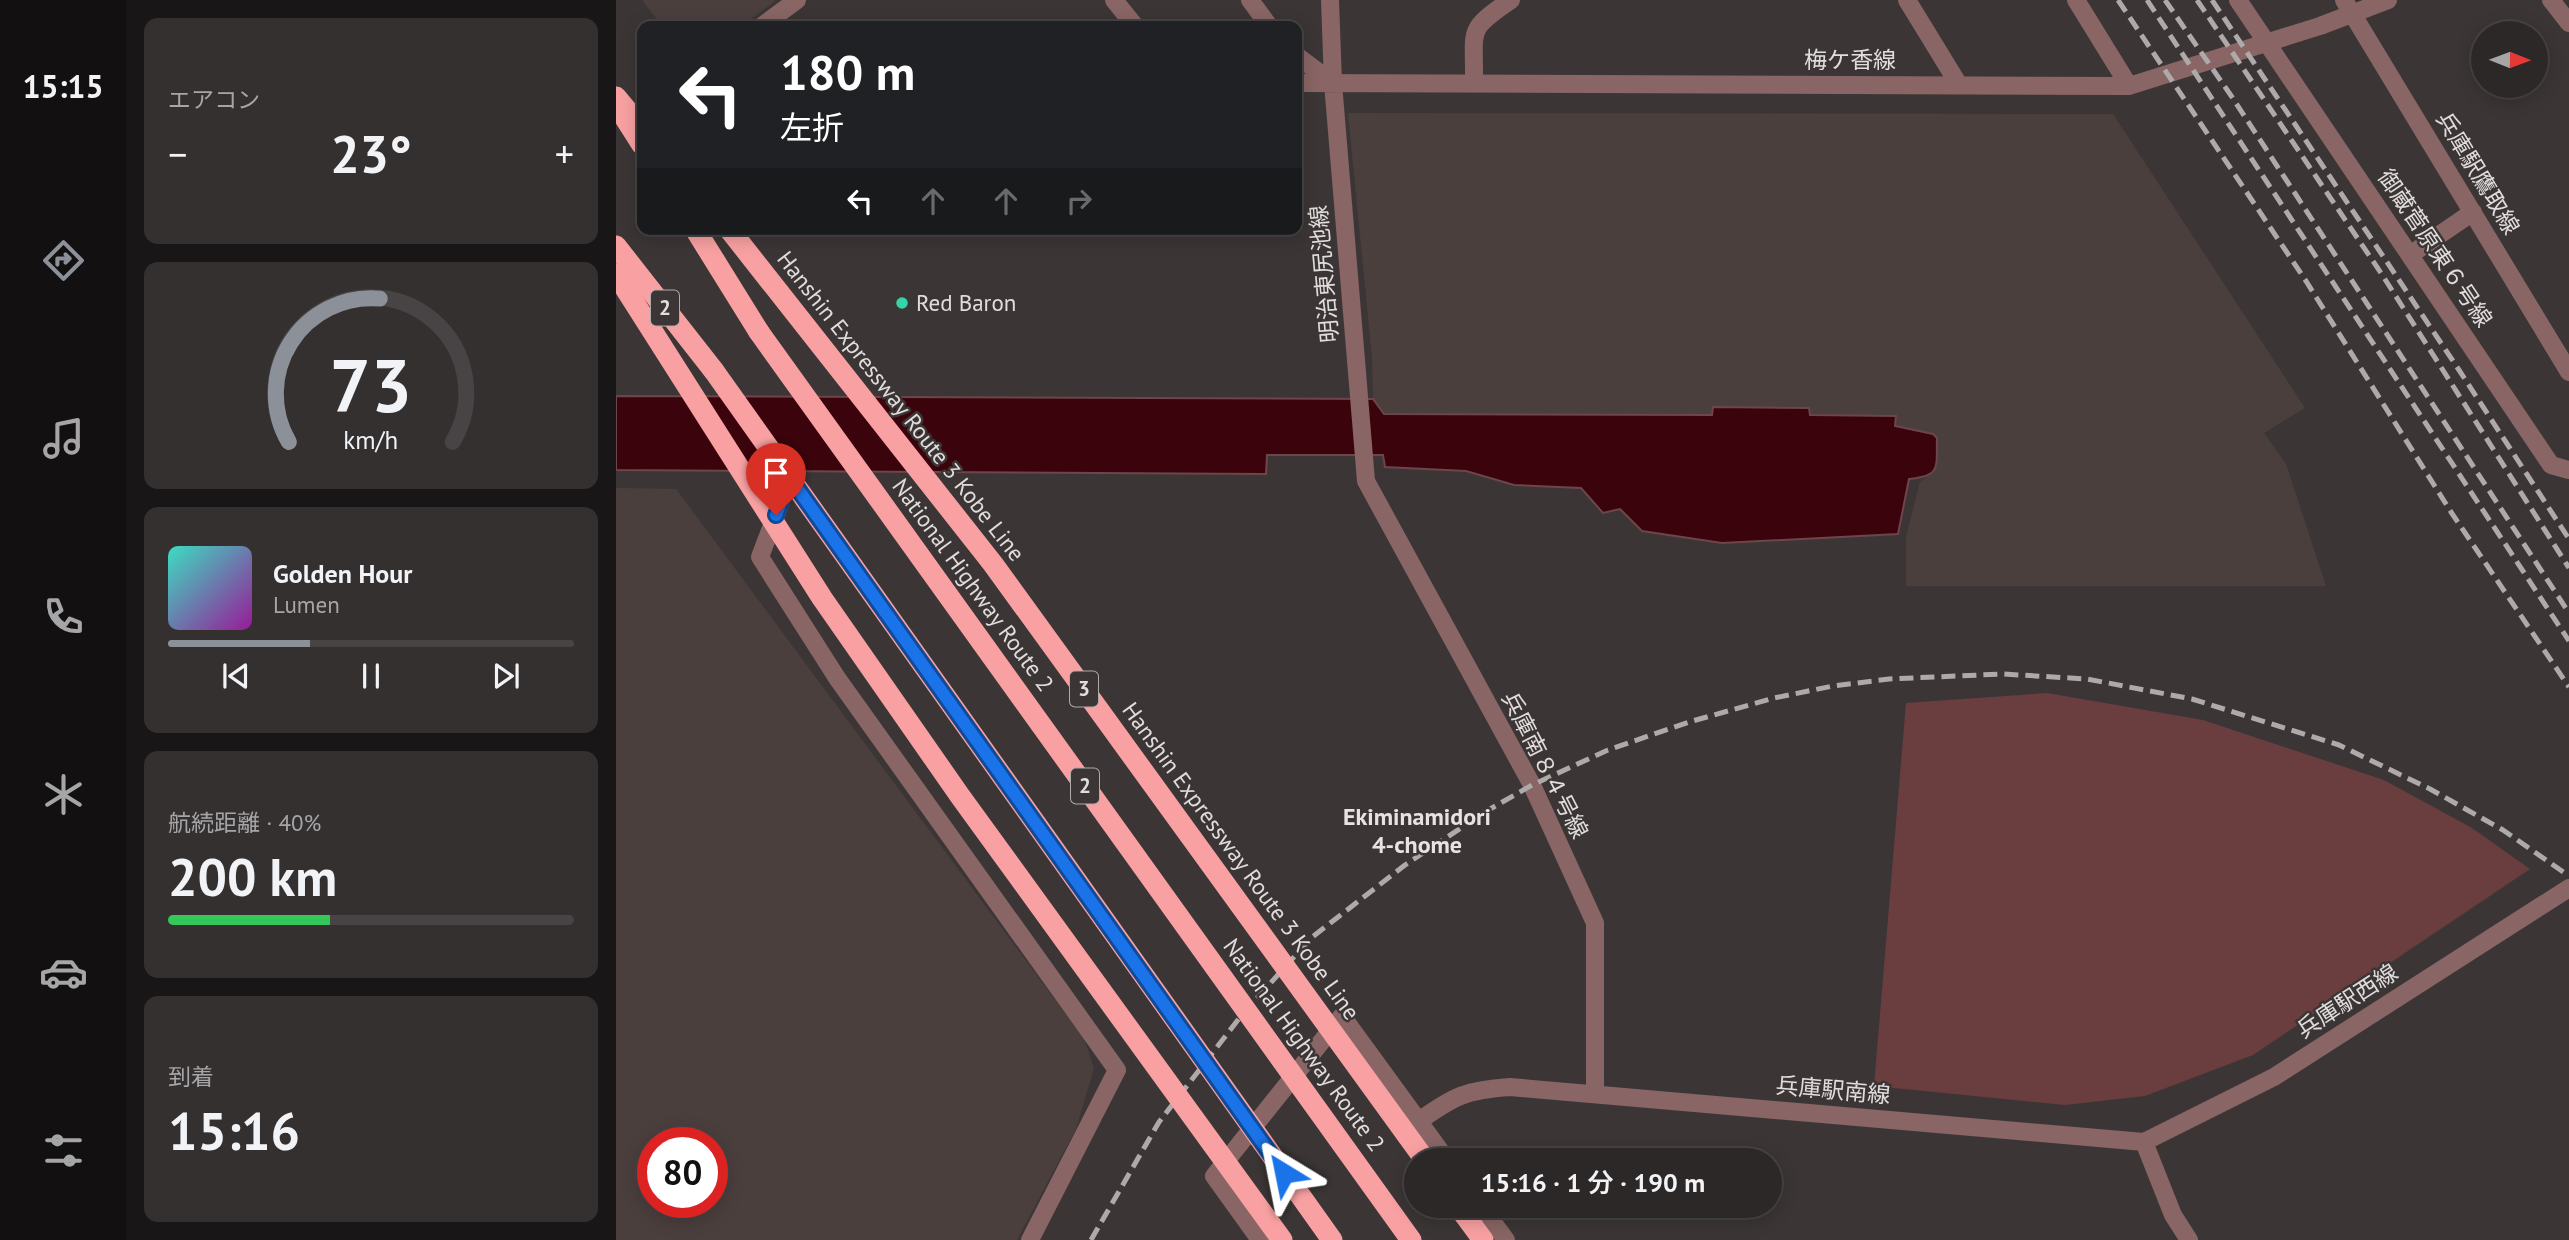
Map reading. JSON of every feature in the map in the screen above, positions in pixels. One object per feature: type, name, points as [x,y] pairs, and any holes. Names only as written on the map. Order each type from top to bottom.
[{"type":"highway","points":[[616,97],[632,116]]},
{"type":"highway","name":"National Highway Route 2","points":[[699,235],[759,332],[1410,1240]]},
{"type":"highway","name":"Hanshin Expressway Route 3 Kobe Line","points":[[734,235],[993,564],[1416,1148]]},
{"type":"highway","name":"2","points":[[616,246],[714,371],[1332,1240]]},
{"type":"highway","points":[[616,274],[830,609],[960,796],[1282,1240]]},
{"type":"highway","points":[[1467,1218],[1483,1240]]},
{"type":"street","points":[[769,21],[797,0]]},
{"type":"street","points":[[1114,0],[1131,21]]},
{"type":"street","points":[[1250,0],[1265,21]]},
{"type":"street","name":"明治東尻池線","points":[[1330,0],[1333,83],[1366,481]]},
{"type":"street","points":[[1474,82],[1474,32],[1481,20],[1511,0]]},
{"type":"street","points":[[1907,0],[1959,85]]},
{"type":"street","points":[[2076,0],[2129,86]]},
{"type":"street","name":"御蔵菅原東６号線","points":[[2238,0],[2552,465],[2569,470]]},
{"type":"street","name":"梅ケ香線","points":[[1302,83],[2129,86],[2267,44],[2349,8],[2388,0]]},
{"type":"street","points":[[2551,0],[2569,23]]},
{"type":"street","name":"兵庫駅鷹取線","points":[[2349,8],[2569,372]]},
{"type":"street","points":[[1302,61],[1333,83]]},
{"type":"street","points":[[2410,255],[2473,212]]},
{"type":"street","points":[[790,478],[760,557],[837,678],[1116,1070],[1030,1240]]},
{"type":"street","name":"兵庫南８４号線","points":[[1366,481],[1532,785],[1595,923],[1595,1094]]},
{"type":"street","name":"兵庫駅西線","points":[[2144,1142],[2274,1077],[2569,888]]},
{"type":"street","points":[[1260,1240],[1214,1177],[1342,1016],[1438,1148]]},
{"type":"street","name":"兵庫駅南線","points":[[1419,1121],[1447,1101],[1478,1089],[1510,1087],[2144,1142]]},
{"type":"street","points":[[2144,1142],[2173,1215],[2189,1240]]},
{"type":"street","points":[[1490,1218],[1506,1240]]},
{"type":"shaded area","points":[[642,0],[776,0],[749,21],[658,21]]},
{"type":"shaded area","points":[[1348,113],[2113,114],[2305,408],[2264,433],[2286,464],[2326,586],[1906,586],[1906,537],[1920,482],[1927,477],[1933,434],[1895,426],[1895,416],[1809,415],[1809,408],[1713,407],[1712,415],[1383,414],[1373,399],[1372,357]]},
{"type":"shaded area","points":[[616,396],[1373,399],[1384,414],[1712,415],[1713,407],[1809,408],[1810,415],[1896,416],[1895,426],[1933,434],[1937,438],[1937,456],[1932,472],[1920,478],[1909,479],[1898,534],[1722,543],[1642,531],[1620,509],[1603,513],[1581,488],[1514,485],[1466,471],[1385,467],[1383,455],[1267,455],[1266,474],[616,470]]},
{"type":"shaded area","points":[[616,488],[676,489],[1084,1039],[1094,1068],[1076,1129],[1017,1240],[616,1240]]},
{"type":"shaded area","points":[[2047,693],[2203,720],[2384,780],[2472,828],[2530,869],[2253,1055],[2145,1096],[2065,1105],[1874,1086],[1906,703]]},
{"type":"railway","points":[[2118,0],[2306,281],[2451,512],[2569,687]]},
{"type":"railway","points":[[2147,0],[2569,641]]},
{"type":"railway","points":[[2165,0],[2232,97],[2569,613]]},
{"type":"railway","points":[[2197,0],[2381,273],[2569,568]]},
{"type":"railway","points":[[2212,0],[2569,539]]},
{"type":"railway","points":[[1091,1240],[1159,1122],[1241,1016],[1311,938],[1405,865],[1485,812],[1532,785],[1608,750],[1689,722],[1774,698],[1833,686],[1889,679],[2003,674],[2087,679],[2192,699],[2339,745],[2430,789],[2503,830],[2569,876]]},
{"type":"place","name":"Red Baron","points":[[902,303]]},
{"type":"district","name":"Ekiminamidori 4-chome","points":[[1417,831]]},
{"type":"route","points":[[776,515],[790,478],[1284,1173]]}]
